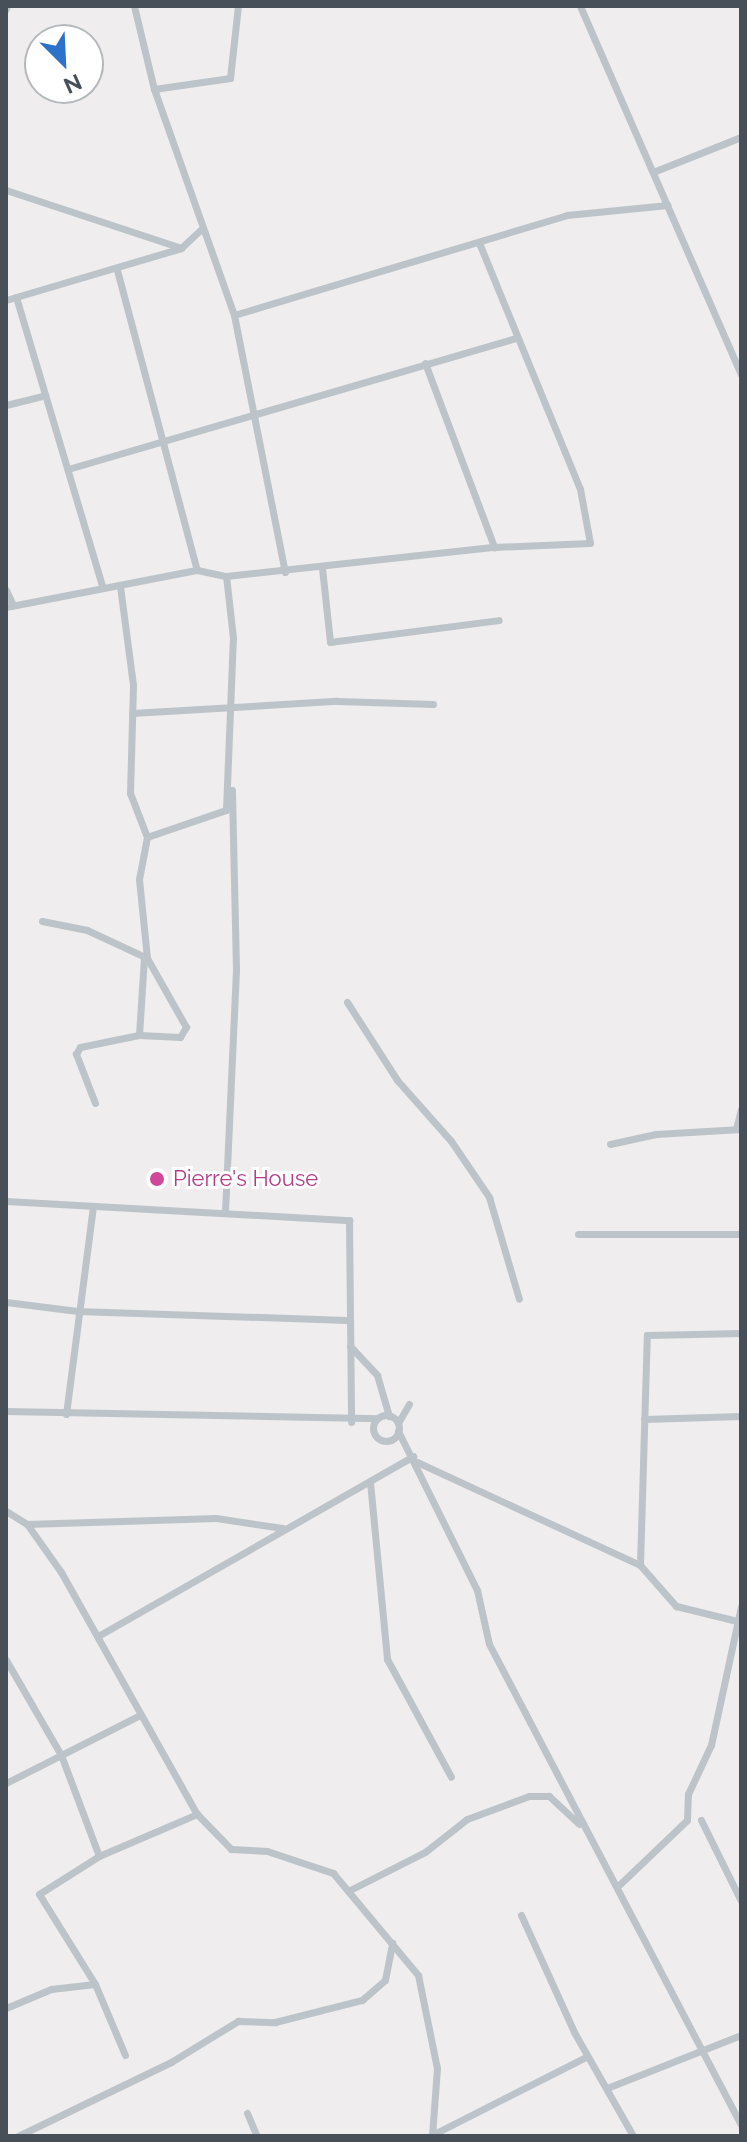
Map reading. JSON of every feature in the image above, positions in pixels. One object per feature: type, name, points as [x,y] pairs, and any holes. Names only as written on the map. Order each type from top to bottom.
[{"type":"street","points":[[134,6],[154,89],[200,230],[234,315],[257,409],[285,572]]},
{"type":"street","points":[[154,89],[230,78],[238,6]]},
{"type":"street","points":[[580,6],[741,374]]},
{"type":"street","points":[[653,172],[741,137]]},
{"type":"street","points":[[6,190],[181,248]]},
{"type":"street","points":[[234,315],[567,215],[668,205]]},
{"type":"street","points":[[6,300],[117,270],[181,248],[200,230]]},
{"type":"street","points":[[6,590],[9,606],[102,585],[120,586],[197,570],[226,576],[285,572],[494,547],[590,543],[580,489],[515,338],[479,243]]},
{"type":"street","points":[[117,270],[197,570]]},
{"type":"street","points":[[16,297],[42,396],[68,469],[102,585]]},
{"type":"street","points":[[68,469],[121,457],[162,438],[257,409],[515,338]]},
{"type":"street","points":[[425,363],[494,547]]},
{"type":"street","points":[[6,405],[42,396]]},
{"type":"street","points":[[322,568],[330,642],[499,620]]},
{"type":"street","points":[[225,1212],[236,969],[232,709],[226,576]]},
{"type":"street","points":[[120,586],[132,713],[130,793],[147,837],[139,879],[145,957],[139,1035]]},
{"type":"street","points":[[132,713],[337,701],[433,704]]},
{"type":"street","points":[[147,837],[226,810],[232,790]]},
{"type":"street","points":[[42,921],[87,930],[145,957],[186,1027],[180,1037],[139,1035],[80,1047],[76,1054],[95,1103]]},
{"type":"street","points":[[347,1002],[397,1080],[451,1141],[489,1197],[519,1299]]},
{"type":"street","points":[[610,1144],[656,1134],[738,1129],[741,1109]]},
{"type":"street","points":[[6,1201],[349,1220],[347,1320],[351,1422]]},
{"type":"street","points":[[66,1414],[77,1311],[93,1207]]},
{"type":"street","points":[[578,1234],[741,1234]]},
{"type":"street","points":[[6,1302],[77,1311],[347,1320]]},
{"type":"street","points":[[640,1565],[647,1335],[741,1333]]},
{"type":"street","points":[[350,1346],[377,1375],[389,1416],[413,1456],[477,1590],[489,1644],[583,1829],[618,1886],[741,2125]]},
{"type":"street","points":[[391,1440],[409,1404]]},
{"type":"street","points":[[6,1411],[351,1422],[389,1416]]},
{"type":"street","points":[[644,1419],[741,1416]]},
{"type":"street","points":[[374,1433],[378,1418]]},
{"type":"street","points":[[351,1422],[391,1440],[413,1456],[640,1565],[676,1606],[738,1620]]},
{"type":"street","points":[[98,1636],[282,1528],[413,1456]]},
{"type":"street","points":[[370,1482],[387,1659],[451,1777]]},
{"type":"street","points":[[6,1511],[27,1524],[98,1636],[197,1814],[231,1849],[267,1851],[333,1873],[392,1943],[423,1988],[437,2068],[431,2136]]},
{"type":"street","points":[[27,1524],[216,1518],[282,1528]]},
{"type":"street","points":[[618,1886],[687,1820],[688,1794],[711,1745],[741,1606]]},
{"type":"street","points":[[6,1660],[61,1755],[99,1856]]},
{"type":"street","points":[[6,1783],[140,1715]]},
{"type":"street","points":[[348,1891],[425,1852],[467,1819],[529,1796],[549,1796],[583,1829]]},
{"type":"street","points":[[125,2055],[95,1984],[39,1894],[99,1856],[197,1814]]},
{"type":"street","points":[[701,1820],[741,1901]]},
{"type":"street","points":[[521,1915],[586,2057],[633,2136]]},
{"type":"street","points":[[18,2136],[171,2062],[238,2021],[275,2022],[362,2000],[385,1980],[392,1943]]},
{"type":"street","points":[[6,2008],[51,1989],[95,1984]]},
{"type":"street","points":[[607,2088],[741,2035]]},
{"type":"street","points":[[431,2136],[586,2057]]},
{"type":"street","points":[[247,2113],[257,2136]]},
{"type":"place","name":"Pierre's House","points":[[157,1179]]}]
